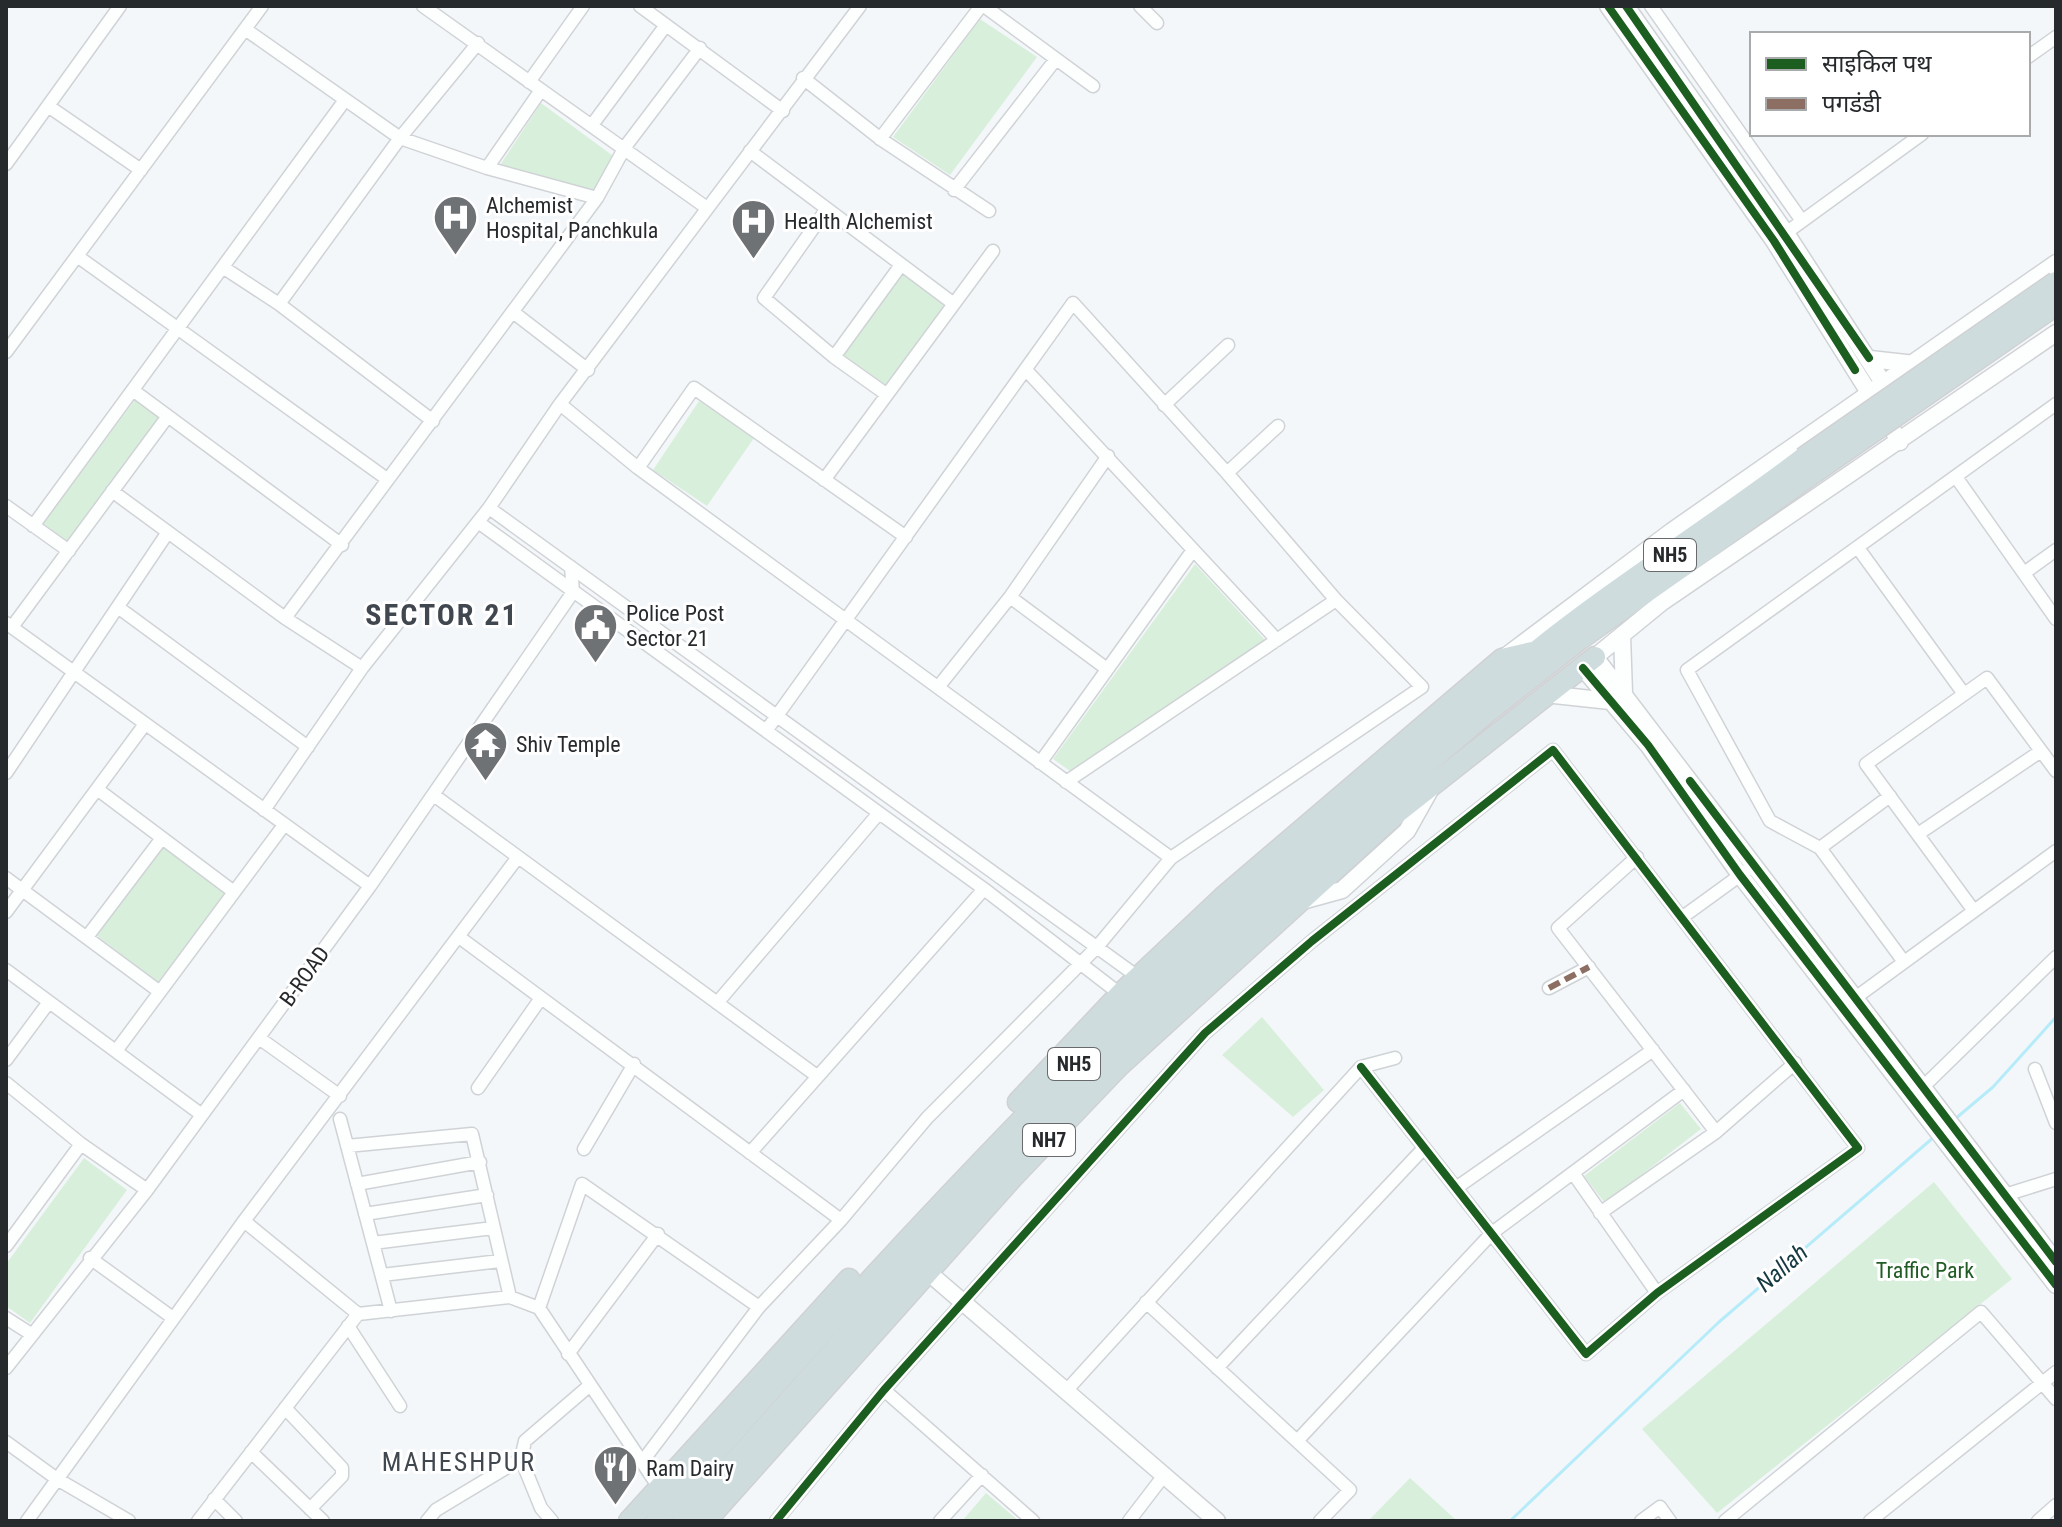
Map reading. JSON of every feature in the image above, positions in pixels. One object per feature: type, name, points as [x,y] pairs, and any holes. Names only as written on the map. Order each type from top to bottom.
[{"type":"highway","name":"NH5","points":[[682,1521],[866,1328],[1004,1159],[1112,1048],[1423,785],[1561,653],[2056,282]]},
{"type":"highway","name":"NH5","points":[[656,1521],[836,1304],[1095,1042],[1351,805],[1536,651],[1744,493],[1809,465],[2056,305]]},
{"type":"highway","name":"NH7","points":[[629,1521],[658,1486],[836,1304],[1120,994],[1223,897],[1502,659],[1536,651]]},
{"type":"highway","points":[[1423,785],[1589,663]]},
{"type":"highway","name":"NH7","points":[[706,1521],[866,1328],[929,1273],[1118,1067],[1295,895]]},
{"type":"street","points":[[6,164],[120,6]]},
{"type":"street","points":[[6,352],[262,6]]},
{"type":"street","points":[[423,6],[707,208]]},
{"type":"street","points":[[529,82],[583,6]]},
{"type":"street","points":[[640,6],[783,111]]},
{"type":"street","points":[[880,139],[982,6],[1093,86]]},
{"type":"street","points":[[1140,6],[1157,23]]},
{"type":"street","points":[[1608,6],[1870,359],[1916,431]]},
{"type":"street","points":[[1626,6],[1780,237],[1870,396],[1900,442]]},
{"type":"street","points":[[1651,6],[1802,221]]},
{"type":"street","points":[[264,810],[362,668],[489,508],[560,404],[783,111],[803,78],[858,7]]},
{"type":"street","points":[[592,125],[666,25]]},
{"type":"street","points":[[245,29],[400,138],[487,168],[597,198]]},
{"type":"street","points":[[2030,56],[2056,37]]},
{"type":"street","points":[[279,304],[400,138],[478,43]]},
{"type":"street","points":[[285,618],[597,198],[625,147],[700,48]]},
{"type":"street","points":[[954,190],[1056,59]]},
{"type":"street","points":[[803,78],[880,139],[989,211]]},
{"type":"street","points":[[487,168],[541,90]]},
{"type":"street","points":[[33,526],[180,330],[345,100]]},
{"type":"street","points":[[48,106],[141,170]]},
{"type":"street","points":[[1780,237],[1919,136]]},
{"type":"street","points":[[6,138],[18,147]]},
{"type":"street","points":[[750,151],[954,304]]},
{"type":"street","points":[[826,210],[764,298],[834,357],[886,394]]},
{"type":"street","points":[[824,480],[993,251]]},
{"type":"street","points":[[77,256],[387,479]]},
{"type":"street","points":[[1502,659],[1744,493],[1842,415],[2056,263]]},
{"type":"street","points":[[834,357],[901,265]]},
{"type":"street","points":[[224,268],[279,304],[433,421]]},
{"type":"street","points":[[642,1462],[759,1307],[841,1220],[927,1118],[1097,947],[1171,858],[1422,687],[1336,600],[1227,473],[1073,303],[766,731]]},
{"type":"street","points":[[513,312],[588,370]]},
{"type":"street","points":[[2056,333],[1661,603],[1589,663],[1617,697],[1648,745],[1968,1159],[2056,1285]]},
{"type":"street","points":[[1164,405],[1228,345]]},
{"type":"street","points":[[1870,359],[1915,364]]},
{"type":"street","points":[[1026,370],[1277,640]]},
{"type":"street","points":[[1842,415],[1855,370]]},
{"type":"street","points":[[638,468],[694,388],[906,537]]},
{"type":"street","points":[[134,391],[342,545]]},
{"type":"street","points":[[560,404],[638,468],[1171,858]]},
{"type":"street","points":[[1904,962],[1820,848],[1770,821],[1687,670],[2056,404]]},
{"type":"street","points":[[168,416],[69,551],[9,625],[370,886]]},
{"type":"street","points":[[1227,473],[1278,426]]},
{"type":"street","points":[[939,686],[1010,597],[1108,456]]},
{"type":"street","points":[[1956,477],[2056,619]]},
{"type":"street","points":[[112,491],[285,618],[362,668]]},
{"type":"street","points":[[6,506],[69,551]]},
{"type":"street","points":[[489,508],[1138,977]]},
{"type":"street","points":[[478,522],[986,891],[1120,994]]},
{"type":"street","points":[[6,773],[168,532]]},
{"type":"street","points":[[1858,548],[1964,694]]},
{"type":"street","points":[[1040,763],[1193,550]]},
{"type":"street","points":[[2024,573],[2056,550]]},
{"type":"street","points":[[571,567],[573,592]]},
{"type":"street","name":"B-ROAD","points":[[6,1368],[90,1258],[147,1190],[259,1038],[435,796],[573,592]]},
{"type":"street","points":[[1010,597],[1107,669]]},
{"type":"street","points":[[1066,782],[1336,600]]},
{"type":"street","points":[[119,608],[308,747]]},
{"type":"street","points":[[1617,697],[1622,635]]},
{"type":"street","points":[[1974,911],[1866,764],[1987,678],[2056,771]]},
{"type":"street","points":[[1545,694],[1617,697]]},
{"type":"street","points":[[6,912],[145,724]]},
{"type":"street","points":[[776,1521],[963,1299],[1205,1033],[1312,941],[1553,750],[1684,916],[1858,1148],[1657,1293],[1586,1354],[1361,1067]]},
{"type":"street","points":[[1918,834],[2041,751]]},
{"type":"street","points":[[1295,895],[1342,890],[1407,831],[1423,785]]},
{"type":"street","points":[[97,789],[234,892]]},
{"type":"street","points":[[435,796],[817,1076]]},
{"type":"street","points":[[1820,848],[1890,796]]},
{"type":"street","points":[[717,1003],[879,813]]},
{"type":"street","points":[[116,1051],[284,825]]},
{"type":"street","points":[[87,937],[162,838]]},
{"type":"street","points":[[1848,1003],[2056,851]]},
{"type":"street","points":[[27,1521],[244,1221],[518,857]]},
{"type":"street","points":[[1637,857],[1558,928],[1716,1132]]},
{"type":"street","points":[[1684,916],[1747,870]]},
{"type":"street","points":[[6,878],[160,992]]},
{"type":"street","points":[[750,1153],[1000,878]]},
{"type":"street","points":[[459,937],[841,1220]]},
{"type":"street","points":[[1923,1087],[2056,957]]},
{"type":"street","points":[[1549,988],[1589,967]]},
{"type":"street","points":[[6,970],[202,1115]]},
{"type":"street","points":[[478,1088],[541,998]]},
{"type":"street","points":[[6,1060],[49,1002]]},
{"type":"street","points":[[1848,1003],[1923,1087],[1931,1111]]},
{"type":"street","points":[[259,1038],[340,1096]]},
{"type":"street","points":[[1456,1188],[1653,1050]]},
{"type":"street","points":[[1066,1391],[1361,1067],[1395,1058]]},
{"type":"street","points":[[1600,1213],[1716,1132],[1795,1063]]},
{"type":"street","points":[[584,1149],[634,1064]]},
{"type":"street","points":[[2035,1069],[2056,1123]]},
{"type":"street","points":[[6,1083],[81,1144],[147,1190]]},
{"type":"street","points":[[1297,1441],[1492,1233],[1684,1090]]},
{"type":"street","points":[[340,1119],[391,1311]]},
{"type":"street","points":[[347,1146],[472,1134],[510,1297]]},
{"type":"street","points":[[6,1246],[81,1144]]},
{"type":"street","points":[[1217,1368],[1424,1148]]},
{"type":"street","points":[[1968,1159],[2005,1195],[2056,1262]]},
{"type":"street","points":[[357,1184],[480,1162]]},
{"type":"street","points":[[1573,1173],[1657,1293]]},
{"type":"street","points":[[2005,1195],[2056,1179]]},
{"type":"street","points":[[539,1308],[582,1184],[759,1307]]},
{"type":"street","points":[[365,1214],[487,1195]]},
{"type":"street","points":[[244,1221],[358,1314],[510,1297],[539,1308],[658,1486]]},
{"type":"street","points":[[373,1243],[493,1228]]},
{"type":"street","points":[[568,1354],[658,1234]]},
{"type":"street","points":[[90,1258],[173,1318]]},
{"type":"street","points":[[382,1275],[500,1261]]},
{"type":"street","points":[[929,1273],[963,1299],[1217,1521]]},
{"type":"street","points":[[1146,1302],[1350,1490],[1320,1521]]},
{"type":"street","points":[[1725,1521],[1981,1312],[2056,1399]]},
{"type":"street","points":[[198,1521],[358,1314]]},
{"type":"street","points":[[6,1318],[31,1334]]},
{"type":"street","points":[[348,1326],[400,1406]]},
{"type":"street","points":[[1877,1519],[2042,1380],[2056,1372]]},
{"type":"street","points":[[552,1521],[541,1508],[521,1459],[525,1441],[589,1386]]},
{"type":"street","points":[[884,1390],[1033,1521]]},
{"type":"street","points":[[285,1408],[342,1468],[342,1476],[310,1509]]},
{"type":"street","points":[[6,1442],[57,1479],[129,1521]]},
{"type":"street","points":[[251,1452],[323,1521]]},
{"type":"street","points":[[427,1521],[436,1510],[521,1459]]},
{"type":"street","points":[[1129,1521],[1165,1474]]},
{"type":"street","points":[[940,1521],[982,1475]]},
{"type":"street","points":[[214,1499],[236,1521]]},
{"type":"street","points":[[2038,1521],[2056,1505]]},
{"type":"street","points":[[1641,1521],[1660,1507],[1670,1521]]},
{"type":"green space","points":[[980,19],[1037,57],[950,175],[893,137]]},
{"type":"green space","points":[[541,103],[616,158],[593,191],[500,165]]},
{"type":"green space","points":[[902,272],[946,303],[886,386],[842,355]]},
{"type":"green space","points":[[135,400],[160,418],[68,542],[43,523]]},
{"type":"green space","points":[[699,401],[754,438],[707,506],[653,470]]},
{"type":"green space","points":[[1195,564],[1266,641],[1070,771],[1053,759]]},
{"type":"green space","points":[[165,845],[227,892],[158,982],[96,935]]},
{"type":"green space","points":[[1262,1017],[1324,1090],[1293,1117],[1222,1055]]},
{"type":"green space","points":[[1680,1103],[1701,1129],[1605,1203],[1584,1176]]},
{"type":"green space","points":[[84,1158],[127,1190],[30,1323],[6,1306],[6,1264]]},
{"type":"green space","name":"Traffic Park","points":[[1934,1182],[2012,1279],[1717,1513],[1642,1429]]},
{"type":"green space","points":[[1410,1478],[1455,1519],[1370,1519]]},
{"type":"green space","points":[[986,1493],[1019,1521],[962,1521]]},
{"type":"waterway","name":"Nallah","points":[[1955,1119],[1993,1087],[2056,1017]]},
{"type":"waterway","name":"Nallah","points":[[1510,1521],[1719,1322],[1934,1137]]},
{"type":"marked path","points":[[1549,988],[1589,967]]},
{"type":"cycle path","points":[[1608,6],[1774,241],[1855,370]]},
{"type":"cycle path","points":[[1626,6],[1869,358]]},
{"type":"cycle path","points":[[1583,668],[1648,745],[1740,875],[2056,1285]]},
{"type":"cycle path","points":[[776,1521],[884,1390],[1205,1033],[1312,941],[1553,750],[1858,1148],[1657,1293],[1586,1354],[1361,1067]]},
{"type":"cycle path","points":[[1690,781],[2056,1262]]},
{"type":"place","name":"Alchemist Hospital, Panchkula","points":[[455,257]]},
{"type":"place","name":"Health Alchemist","points":[[753,260]]},
{"type":"place","name":"Police Post Sector 21","points":[[595,665]]},
{"type":"place","name":"Shiv Temple","points":[[485,783]]},
{"type":"place","name":"Ram Dairy","points":[[615,1507]]},
{"type":"district","name":"SECTOR 21","points":[[442,615]]},
{"type":"district","name":"MAHESHPUR","points":[[459,1462]]}]
